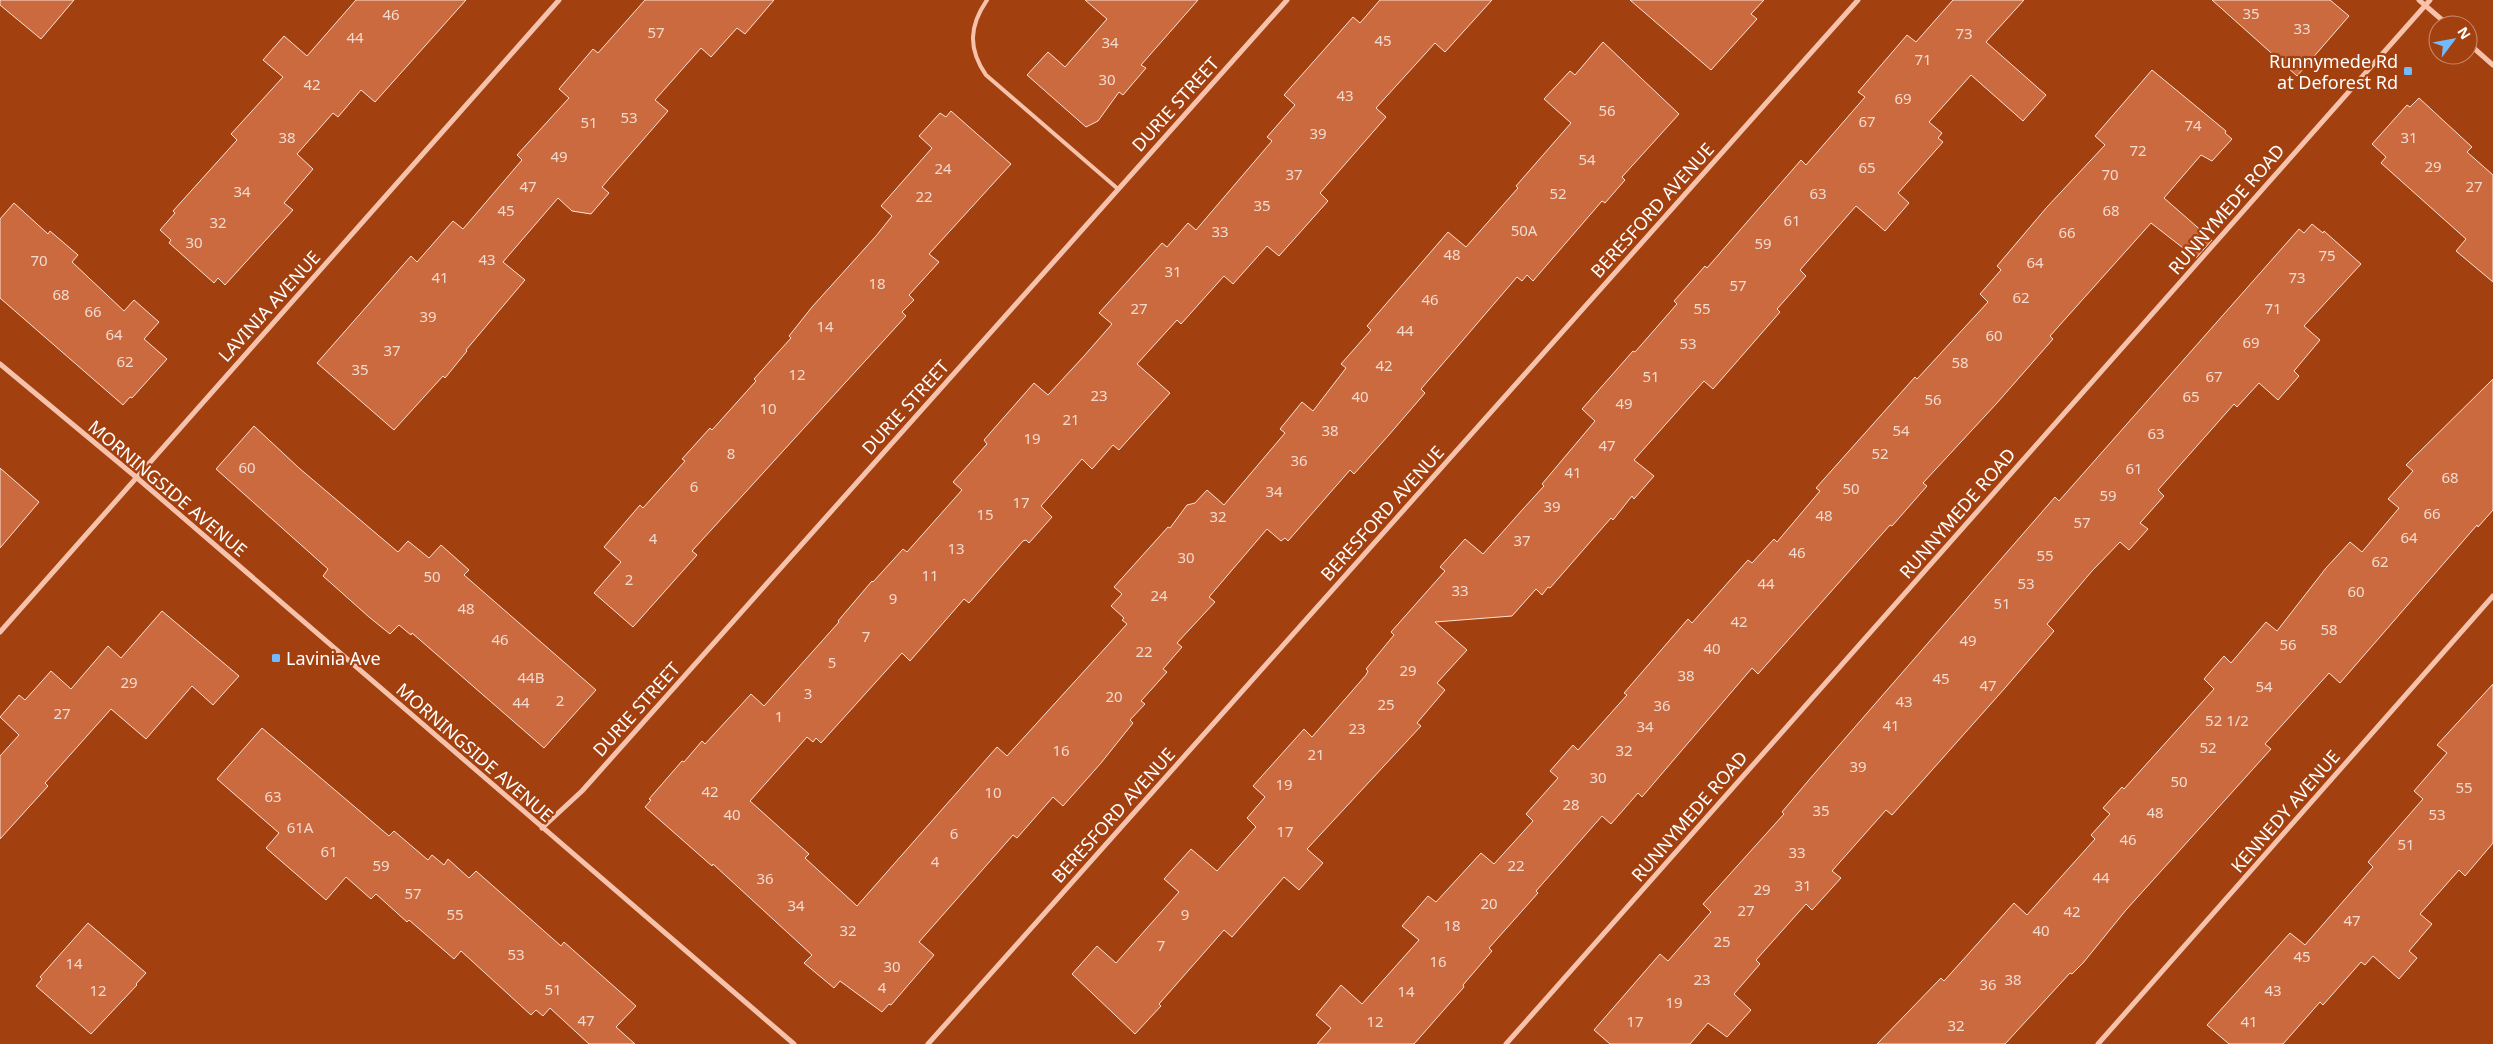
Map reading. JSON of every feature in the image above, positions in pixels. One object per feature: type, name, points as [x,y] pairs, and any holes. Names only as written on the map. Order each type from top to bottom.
[{"type":"street","name":"LAVINIA AVENUE","points":[[0,632],[559,0]]},
{"type":"street","name":"DURIE STREET","points":[[542,828],[582,792],[1286,0]]},
{"type":"street","name":"BERESFORD AVENUE","points":[[928,1044],[1858,0]]},
{"type":"street","points":[[2419,0],[2436,15]]},
{"type":"street","name":"RUNNYMEDE ROAD","points":[[1506,1044],[2430,0]]},
{"type":"street","points":[[2478,51],[2493,64]]},
{"type":"street","name":"MORNINGSIDE AVENUE","points":[[0,364],[136,477],[794,1044]]},
{"type":"street","name":"KENNEDY AVENUE","points":[[2098,1044],[2493,596]]},
{"type":"lane","points":[[987,0],[972,30],[977,62],[986,75],[1118,189]]},
{"type":"building","points":[[0,0],[74,0],[41,39],[0,5]]},
{"type":"building","points":[[356,0],[466,0],[375,102],[361,90],[338,117],[333,113],[297,154],[313,169],[284,203],[293,210],[225,285],[218,278],[214,283],[169,243],[171,240],[160,230],[175,213],[173,211],[237,140],[231,134],[283,77],[263,60],[284,36],[307,56]]},
{"type":"building","points":[[645,0],[774,0],[745,34],[737,28],[711,57],[701,48],[655,100],[668,111],[602,187],[609,193],[591,214],[572,211],[558,198],[503,262],[525,280],[445,378],[443,376],[394,430],[317,363],[411,256],[417,262],[453,221],[463,229],[522,160],[517,155],[569,98],[559,89],[593,49],[598,53]]},
{"type":"building","points":[[1085,0],[1198,0],[1141,65],[1146,68],[1123,95],[1119,92],[1098,121],[1086,127],[1027,75],[1048,52],[1065,67],[1107,19]]},
{"type":"building","points":[[1380,0],[1492,0],[1445,52],[1435,43],[1376,108],[1386,117],[1320,193],[1328,201],[1279,256],[1267,246],[1233,284],[1224,276],[1181,324],[1177,320],[1137,364],[1170,393],[1119,450],[1113,445],[1092,469],[1082,459],[1041,506],[1052,517],[1029,543],[1026,540],[1023,541],[969,603],[964,599],[910,661],[902,653],[821,743],[816,738],[813,742],[807,737],[750,801],[809,854],[805,858],[857,906],[997,747],[1007,756],[1127,624],[1122,620],[1124,618],[1111,606],[1122,594],[1114,587],[1168,527],[1170,528],[1187,505],[1195,503],[1207,490],[1224,505],[1285,433],[1280,429],[1302,402],[1313,411],[1346,368],[1341,364],[1371,330],[1367,326],[1448,232],[1466,247],[1518,188],[1516,186],[1571,123],[1544,99],[1570,71],[1575,75],[1603,42],[1679,114],[1622,177],[1625,180],[1605,203],[1602,201],[1533,281],[1527,275],[1522,281],[1517,277],[1421,389],[1425,393],[1388,436],[1354,474],[1350,470],[1288,541],[1285,538],[1281,541],[1267,529],[1209,597],[1215,602],[1177,643],[1182,647],[1163,669],[1167,672],[1141,701],[1145,704],[1130,720],[1133,723],[1101,763],[1063,806],[1053,797],[1017,838],[1013,835],[919,942],[934,955],[891,1005],[889,1004],[882,1012],[840,981],[834,988],[804,963],[812,955],[713,864],[712,866],[645,807],[651,800],[649,799],[682,761],[684,762],[702,741],[705,744],[751,694],[764,706],[839,622],[872,581],[903,549],[907,552],[962,490],[953,482],[987,444],[984,440],[1034,383],[1048,395],[1084,356],[1112,324],[1099,313],[1162,243],[1167,247],[1188,223],[1196,230],[1272,141],[1267,137],[1295,105],[1284,95],[1353,17],[1360,23]]},
{"type":"building","points":[[1630,0],[1764,0],[1751,14],[1757,19],[1711,70]]},
{"type":"building","points":[[1953,0],[2024,0],[1986,42],[2046,95],[2023,121],[1971,75],[1929,122],[1942,133],[1938,138],[1943,142],[1898,193],[1909,203],[1885,231],[1856,206],[1800,270],[1806,276],[1777,309],[1780,312],[1713,389],[1704,381],[1634,460],[1654,476],[1634,499],[1632,496],[1613,520],[1611,518],[1550,588],[1548,587],[1542,595],[1536,589],[1512,616],[1435,622],[1467,650],[1437,683],[1445,690],[1417,723],[1421,726],[1307,849],[1323,863],[1299,890],[1284,877],[1232,937],[1224,930],[1159,1004],[1161,1006],[1135,1034],[1072,974],[1097,946],[1116,963],[1179,892],[1164,879],[1191,849],[1217,871],[1256,827],[1247,818],[1265,797],[1253,786],[1304,729],[1312,737],[1366,675],[1368,671],[1366,669],[1394,635],[1391,632],[1445,571],[1440,567],[1465,539],[1483,554],[1544,486],[1542,484],[1595,421],[1582,409],[1677,304],[1674,301],[1705,266],[1707,268],[1801,160],[1806,165],[1865,97],[1858,92],[1907,35],[1916,42]]},
{"type":"building","points":[[2212,0],[2330,0],[2349,16],[2297,76]]},
{"type":"building","points":[[2152,70],[2226,131],[2225,133],[2232,139],[2212,161],[2201,155],[2164,198],[2212,240],[2196,258],[2151,223],[2050,336],[2053,339],[1997,403],[1923,483],[1927,486],[1758,674],[1752,668],[1642,797],[1638,793],[1611,824],[1602,816],[1489,948],[1492,951],[1463,985],[1464,987],[1414,1044],[1317,1044],[1331,1028],[1316,1015],[1341,985],[1362,1004],[1419,940],[1402,926],[1428,896],[1436,902],[1481,853],[1494,864],[1533,821],[1526,814],[1558,778],[1550,771],[1573,745],[1578,750],[1627,695],[1624,693],[1688,619],[1692,623],[1748,560],[1752,563],[1774,539],[1777,542],[1820,491],[1816,488],[1915,377],[1917,379],[1988,302],[1980,294],[2001,270],[1997,266],[2047,207],[2105,145],[2095,136]]},
{"type":"building","points":[[2419,98],[2472,147],[2467,152],[2493,175],[2493,282],[2456,251],[2466,239],[2381,163],[2386,157],[2372,144],[2407,105],[2410,107]]},
{"type":"building","points":[[951,111],[1011,164],[929,254],[939,262],[909,295],[914,300],[902,312],[906,316],[692,551],[697,555],[633,627],[594,593],[621,562],[604,547],[640,505],[643,508],[685,461],[682,459],[710,428],[712,430],[756,381],[754,379],[791,338],[789,336],[812,307],[892,216],[881,206],[932,148],[919,136],[940,113],[946,117]]},
{"type":"building","points":[[14,203],[48,234],[50,231],[78,255],[72,262],[124,311],[134,300],[159,322],[144,339],[167,359],[132,398],[130,397],[123,405],[0,298],[0,219]]},
{"type":"building","points":[[2312,224],[2323,233],[2324,231],[2361,264],[2304,326],[2320,340],[2294,371],[2299,376],[2278,400],[2259,383],[2237,407],[2234,404],[2158,490],[2164,496],[2140,523],[2148,529],[2129,550],[2120,542],[2092,571],[2047,624],[2054,631],[2005,688],[1892,815],[1886,810],[1832,871],[1841,878],[1812,910],[1806,904],[1756,960],[1760,964],[1734,994],[1751,1010],[1727,1037],[1708,1023],[1690,1044],[1610,1044],[1594,1030],[1660,954],[1668,961],[1711,912],[1703,904],[1784,814],[1782,812],[1808,781],[2055,497],[2059,501],[2299,229],[2304,233]]},
{"type":"building","points":[[2493,379],[2493,510],[2478,527],[2477,525],[2340,683],[2329,673],[2265,744],[2271,749],[2126,910],[2083,963],[2072,974],[2070,973],[2005,1044],[1877,1044],[1941,978],[1944,981],[2014,903],[2027,915],[2095,839],[2091,835],[2110,814],[2103,808],[2122,787],[2124,789],[2214,689],[2204,679],[2224,656],[2231,663],[2266,622],[2277,631],[2326,568],[2350,542],[2362,552],[2399,508],[2388,499],[2413,471],[2406,465]]},
{"type":"building","points":[[254,426],[299,468],[398,552],[408,541],[429,558],[441,545],[469,570],[464,575],[596,690],[544,748],[412,633],[411,635],[399,625],[390,634],[369,617],[323,576],[328,569],[216,469]]},
{"type":"building","points":[[0,468],[39,502],[0,548]]},
{"type":"building","points":[[162,611],[239,676],[213,705],[192,686],[146,739],[111,709],[45,783],[48,786],[0,839],[0,756],[19,735],[0,717],[19,695],[25,700],[51,671],[71,689],[108,646],[121,658]]},
{"type":"building","points":[[2493,684],[2493,843],[2465,876],[2459,870],[2420,914],[2432,924],[2409,951],[2417,958],[2399,979],[2373,956],[2365,965],[2361,962],[2323,1005],[2320,1002],[2283,1044],[2229,1044],[2207,1025],[2290,933],[2305,945],[2373,867],[2368,862],[2423,799],[2414,791],[2447,753],[2437,745]]},
{"type":"building","points":[[262,728],[389,836],[394,831],[428,860],[432,855],[444,865],[448,859],[469,878],[476,871],[561,946],[564,942],[636,1006],[616,1027],[635,1044],[589,1044],[550,1008],[543,1016],[536,1010],[531,1015],[461,951],[454,959],[409,920],[407,922],[376,894],[371,899],[346,877],[326,900],[266,848],[279,833],[217,779]]},
{"type":"building","points":[[88,923],[146,973],[91,1034],[36,986],[42,979],[40,977]]},
{"type":"place","name":"Runnymede Rd at Deforest Rd","points":[[2408,71]]},
{"type":"place","name":"Lavinia Ave","points":[[276,658]]}]
